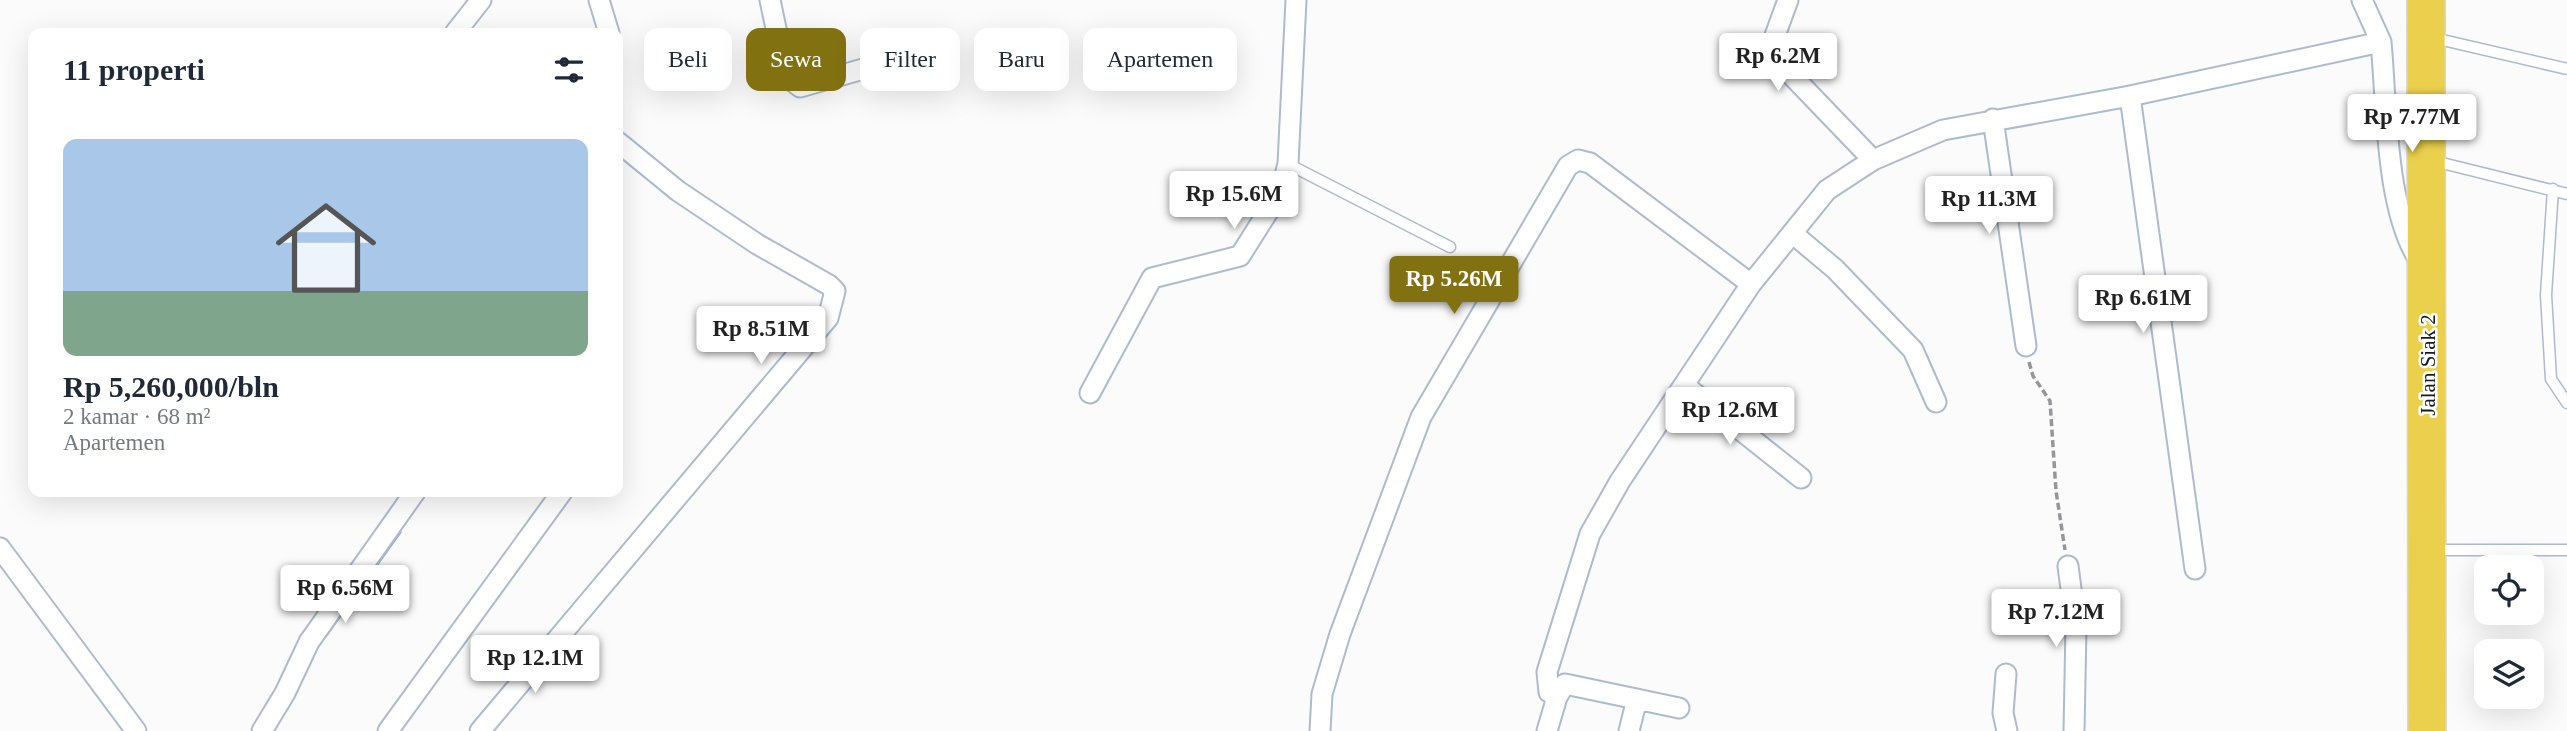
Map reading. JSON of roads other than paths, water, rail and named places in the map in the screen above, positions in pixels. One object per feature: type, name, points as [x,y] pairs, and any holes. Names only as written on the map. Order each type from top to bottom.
[{"type":"highway","name":"Jalan Siak 2","points":[[2426,0],[2427,731]]},
{"type":"street","points":[[459,28],[481,0]]},
{"type":"street","points":[[599,0],[607,28]]},
{"type":"street","points":[[770,0],[786,76],[791,83],[800,87],[860,70]]},
{"type":"street","points":[[1090,393],[1146,285],[1160,274],[1209,266],[1240,256],[1281,191],[1288,164],[1296,0]]},
{"type":"street","points":[[1788,0],[1773,41],[1777,61],[1872,160]]},
{"type":"street","points":[[2362,0],[2381,42],[2397,209],[2409,246],[2427,272]]},
{"type":"street","points":[[1557,697],[1549,692],[1547,672],[1590,534],[1619,481],[1751,284],[1828,190],[1872,160],[1943,130],[2130,96],[2381,42]]},
{"type":"street","points":[[2130,96],[2195,569]]},
{"type":"street","points":[[1993,119],[2026,346]]},
{"type":"street","points":[[480,731],[828,318],[835,300],[835,291],[829,285],[757,244],[678,191],[623,146]]},
{"type":"street","points":[[1320,731],[1322,694],[1340,635],[1421,417],[1461,344],[1568,166],[1578,160],[1590,163],[1751,284]]},
{"type":"street","points":[[1792,233],[1835,269],[1913,350],[1936,402]]},
{"type":"street","points":[[1684,385],[1801,478]]},
{"type":"street","points":[[262,731],[285,693],[309,642],[411,497]]},
{"type":"street","points":[[388,731],[558,497]]},
{"type":"street","points":[[0,548],[136,731]]},
{"type":"street","points":[[2068,566],[2076,626],[2074,731]]},
{"type":"street","points":[[2006,674],[2003,713],[2007,731]]},
{"type":"street","points":[[1547,731],[1562,686],[1573,685],[1679,708]]},
{"type":"street","points":[[1629,731],[1637,699]]},
{"type":"lane","points":[[2427,36],[2567,69]]},
{"type":"lane","points":[[2427,159],[2567,194]]},
{"type":"lane","points":[[1288,164],[1450,247]]},
{"type":"lane","points":[[2553,189],[2546,295],[2551,379],[2567,403]]},
{"type":"lane","points":[[2428,550],[2567,550]]},
{"type":"waterway","points":[[325,635],[399,532]]}]
